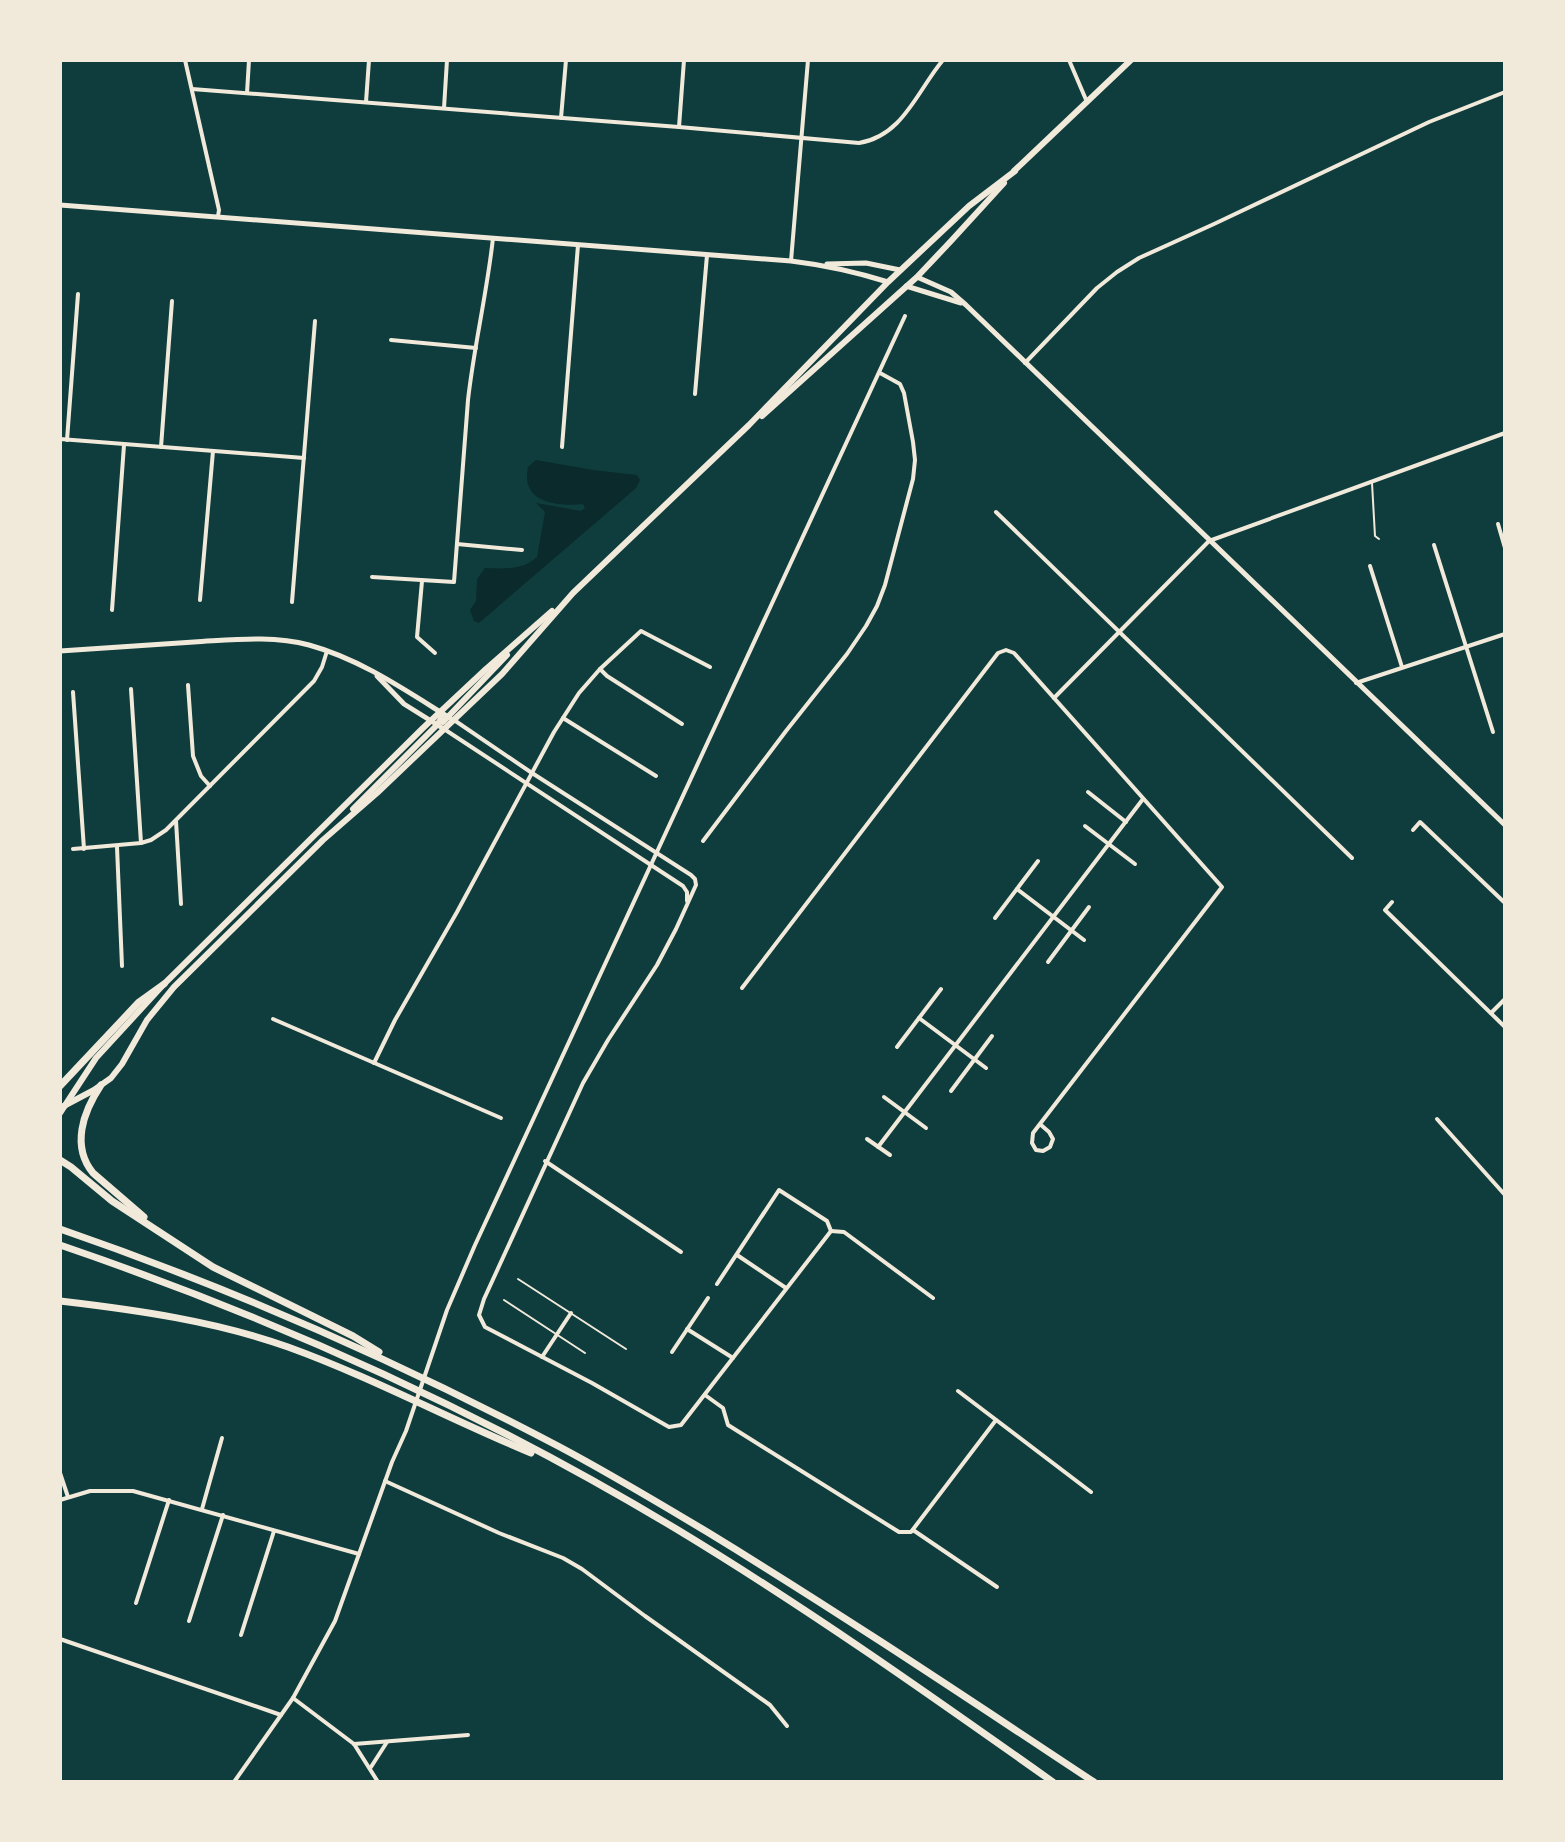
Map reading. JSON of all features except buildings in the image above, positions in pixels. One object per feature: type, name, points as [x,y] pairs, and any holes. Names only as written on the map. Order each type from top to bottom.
[{"type":"highway","points":[[60,1086],[129,1012],[164,984]]},
{"type":"highway","points":[[101,1085],[81,1132],[80,1147],[84,1159],[93,1173],[161,1232]]},
{"type":"highway","points":[[60,1160],[112,1201],[213,1267],[353,1336],[408,1370]]},
{"type":"highway","points":[[60,1229],[263,1305],[408,1370],[558,1446],[802,1590],[1094,1782]]},
{"type":"highway","points":[[60,1245],[184,1289],[330,1350],[472,1417],[566,1467],[775,1590],[1053,1782]]},
{"type":"highway","points":[[60,1303],[157,1313],[285,1346],[352,1372],[503,1442],[566,1467]]},
{"type":"main road","points":[[749,425],[917,277],[1015,171],[1131,60]]},
{"type":"main road","points":[[61,1109],[111,1078],[158,1004],[323,840],[377,793],[437,725],[441,719],[440,712],[573,593],[749,425],[900,270],[969,206],[1015,171]]},
{"type":"main road","points":[[900,270],[917,277]]},
{"type":"main road","points":[[888,282],[906,286]]},
{"type":"main road","points":[[61,1109],[96,1058],[164,984],[437,725],[451,718],[502,674],[573,593]]},
{"type":"main road","points":[[451,718],[524,634]]},
{"type":"street","points":[[185,60],[218,216]]},
{"type":"street","points":[[247,93],[249,60]]},
{"type":"street","points":[[366,102],[369,60]]},
{"type":"street","points":[[444,108],[447,60]]},
{"type":"street","points":[[561,118],[566,60]]},
{"type":"street","points":[[679,127],[684,60]]},
{"type":"street","points":[[791,261],[808,60]]},
{"type":"street","points":[[192,89],[859,143],[879,138],[895,126],[943,60]]},
{"type":"street","points":[[1069,60],[1087,102]]},
{"type":"street","points":[[1025,363],[1097,288],[1139,258],[1429,122],[1505,92]]},
{"type":"street","points":[[60,204],[791,261],[863,274],[888,282]]},
{"type":"street","points":[[372,577],[454,582],[468,400],[493,238]]},
{"type":"street","points":[[562,447],[578,245]]},
{"type":"street","points":[[695,394],[707,255]]},
{"type":"street","points":[[814,264],[866,263],[900,270]]},
{"type":"street","points":[[917,277],[951,292],[966,305],[1505,825]]},
{"type":"street","points":[[906,286],[966,305]]},
{"type":"street","points":[[67,440],[78,294]]},
{"type":"street","points":[[161,447],[172,301]]},
{"type":"street","points":[[234,1782],[293,1698],[335,1621],[406,1431],[447,1310],[475,1245],[905,316]]},
{"type":"street","points":[[292,602],[315,321]]},
{"type":"street","points":[[391,340],[476,348]]},
{"type":"street","points":[[703,841],[847,654],[866,626],[885,585],[913,479],[915,460],[904,393],[900,384],[880,373]]},
{"type":"street","points":[[1054,698],[1209,541],[1505,433]]},
{"type":"street","points":[[60,439],[304,458]]},
{"type":"street","points":[[112,610],[124,445]]},
{"type":"street","points":[[200,600],[213,451]]},
{"type":"street","points":[[996,512],[1352,858]]},
{"type":"street","points":[[1498,524],[1505,548]]},
{"type":"street","points":[[457,544],[522,550]]},
{"type":"street","points":[[1434,545],[1493,732]]},
{"type":"street","points":[[1370,566],[1403,667]]},
{"type":"street","points":[[422,581],[417,637],[435,653]]},
{"type":"street","points":[[374,1063],[395,1020],[579,693],[641,631],[710,667]]},
{"type":"street","points":[[1356,683],[1505,634]]},
{"type":"street","points":[[60,651],[253,638],[290,641],[327,651],[373,672],[451,718],[695,879],[696,885],[657,965],[592,1066],[545,1161],[479,1315],[492,1332],[669,1427],[681,1425],[831,1231]]},
{"type":"street","points":[[742,988],[998,653],[1006,650],[1014,653],[1222,887],[1033,1133],[1032,1143],[1036,1150],[1043,1151],[1050,1147],[1053,1139],[1041,1125]]},
{"type":"street","points":[[73,849],[141,843],[151,840],[176,821],[314,681],[327,651]]},
{"type":"street","points":[[600,669],[682,724]]},
{"type":"street","points":[[373,672],[404,704],[683,886],[687,892],[686,907]]},
{"type":"street","points":[[188,685],[193,756],[201,776],[210,786]]},
{"type":"street","points":[[131,689],[141,843]]},
{"type":"street","points":[[73,692],[84,849]]},
{"type":"street","points":[[563,717],[656,776]]},
{"type":"street","points":[[1088,792],[1126,822]]},
{"type":"street","points":[[878,1147],[1143,799]]},
{"type":"street","points":[[176,821],[181,904]]},
{"type":"street","points":[[1413,830],[1420,822],[1505,903]]},
{"type":"street","points":[[1085,826],[1135,864]]},
{"type":"street","points":[[117,847],[122,966]]},
{"type":"street","points":[[995,918],[1038,861]]},
{"type":"street","points":[[1017,889],[1084,940]]},
{"type":"street","points":[[1392,902],[1385,910],[1505,1027]]},
{"type":"street","points":[[1048,962],[1089,907]]},
{"type":"street","points":[[897,1047],[941,989]]},
{"type":"street","points":[[1491,1013],[1505,999]]},
{"type":"street","points":[[919,1018],[986,1068]]},
{"type":"street","points":[[273,1019],[501,1118]]},
{"type":"street","points":[[951,1091],[992,1036]]},
{"type":"street","points":[[884,1097],[926,1128]]},
{"type":"street","points":[[1437,1119],[1505,1195]]},
{"type":"street","points":[[867,1139],[890,1155]]},
{"type":"street","points":[[545,1161],[681,1252]]},
{"type":"street","points":[[717,1284],[779,1190],[827,1221],[831,1231]]},
{"type":"street","points":[[831,1231],[844,1232],[933,1298]]},
{"type":"street","points":[[737,1255],[786,1288]]},
{"type":"street","points":[[672,1352],[708,1298]]},
{"type":"street","points":[[542,1357],[571,1313]]},
{"type":"street","points":[[687,1329],[733,1359]]},
{"type":"street","points":[[958,1391],[1091,1492]]},
{"type":"street","points":[[705,1395],[723,1408],[728,1425],[899,1532],[913,1530],[996,1420]]},
{"type":"street","points":[[202,1509],[222,1438]]},
{"type":"street","points":[[60,1473],[68,1497]]},
{"type":"street","points":[[385,1481],[582,1569],[770,1705],[787,1726]]},
{"type":"street","points":[[60,1500],[90,1491],[133,1491],[359,1554]]},
{"type":"street","points":[[136,1603],[169,1500]]},
{"type":"street","points":[[189,1621],[223,1515]]},
{"type":"street","points":[[241,1635],[275,1530]]},
{"type":"street","points":[[913,1530],[997,1587]]},
{"type":"street","points":[[60,1639],[281,1716]]},
{"type":"street","points":[[293,1698],[354,1744],[378,1782]]},
{"type":"street","points":[[354,1744],[468,1735]]},
{"type":"street","points":[[370,1767],[387,1742]]},
{"type":"lane","points":[[1372,481],[1375,536],[1379,539]]},
{"type":"lane","points":[[518,1279],[626,1349]]},
{"type":"lane","points":[[504,1300],[585,1353]]},
{"type":"water","points":[[536,460],[637,475],[640,480],[636,488],[479,623],[474,621],[470,610],[476,601],[477,579],[485,568],[519,566],[537,557],[545,512],[536,503],[581,511],[585,508],[583,504],[561,504],[538,498],[527,480],[528,467]]}]
